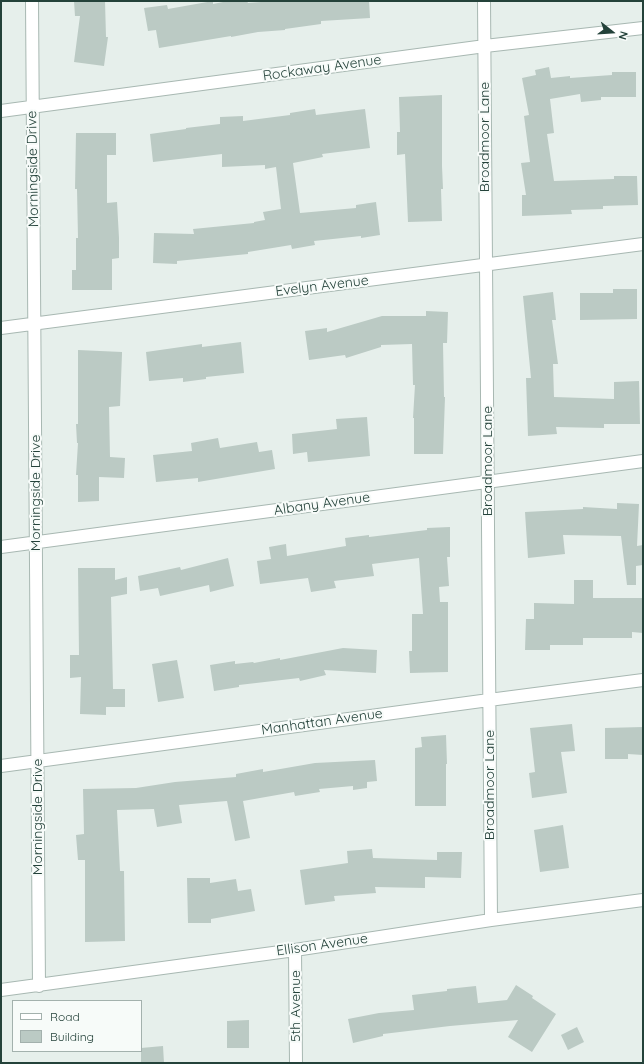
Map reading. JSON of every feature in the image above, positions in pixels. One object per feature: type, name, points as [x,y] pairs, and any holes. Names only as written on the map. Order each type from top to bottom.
[{"type":"street","name":"Morningside Drive","points":[[32,1],[39,986]]},
{"type":"street","name":"Broadmoor Lane","points":[[484,1],[491,920]]},
{"type":"street","name":"Rockaway Avenue","points":[[1,111],[485,46],[643,28]]},
{"type":"street","name":"Evelyn Avenue","points":[[1,328],[643,244]]},
{"type":"street","name":"Albany Avenue","points":[[1,547],[643,461]]},
{"type":"street","name":"Manhattan Avenue","points":[[1,766],[643,680]]},
{"type":"street","name":"Ellison Avenue","points":[[1,990],[39,986],[295,950],[491,920],[643,900]]},
{"type":"street","name":"5th Avenue","points":[[295,950],[296,1063]]},
{"type":"building","points":[[74,1],[105,1],[106,37],[108,37],[104,66],[74,62],[80,16],[75,16]]},
{"type":"building","points":[[213,1],[213,4],[228,1],[247,1],[248,3],[274,1],[369,1],[370,18],[321,21],[321,24],[285,30],[258,32],[159,48],[156,30],[148,31],[144,8],[167,5],[168,9]]},
{"type":"building","points":[[549,67],[551,78],[612,75],[612,72],[636,72],[636,97],[601,97],[601,100],[581,102],[580,94],[550,99],[554,133],[547,134],[554,181],[614,179],[614,176],[637,176],[638,205],[603,206],[603,209],[571,210],[572,214],[522,216],[522,195],[526,195],[521,163],[530,162],[524,116],[529,115],[522,78],[536,75],[535,70]]},
{"type":"building","points":[[442,95],[442,221],[408,222],[405,154],[397,155],[397,132],[400,132],[399,97]]},
{"type":"building","points":[[315,109],[316,115],[365,109],[370,148],[322,154],[323,157],[293,163],[300,213],[356,208],[356,205],[376,202],[380,235],[361,238],[361,236],[314,241],[315,245],[292,249],[291,245],[248,252],[248,254],[177,261],[177,264],[153,263],[154,233],[194,234],[193,229],[254,223],[265,220],[263,212],[281,209],[276,167],[265,169],[265,165],[222,167],[222,154],[153,162],[150,134],[220,124],[220,117],[243,116],[243,121],[290,115],[290,113]]},
{"type":"building","points":[[76,133],[116,133],[116,155],[107,155],[107,203],[117,202],[119,238],[119,258],[112,259],[112,290],[72,290],[72,270],[76,270],[76,238],[78,238],[77,189],[75,189]]},
{"type":"building","points":[[613,289],[637,289],[637,319],[580,320],[580,293],[613,293]]},
{"type":"building","points":[[553,292],[556,320],[552,320],[558,364],[553,364],[554,397],[614,399],[614,382],[639,381],[640,424],[604,424],[604,428],[556,427],[557,434],[528,436],[526,378],[531,378],[523,296]]},
{"type":"building","points":[[426,311],[448,312],[447,343],[443,343],[445,397],[443,454],[414,454],[413,418],[415,385],[413,385],[412,344],[381,345],[381,347],[346,358],[345,355],[309,360],[305,331],[327,328],[327,332],[382,316],[426,316]]},
{"type":"building","points":[[241,342],[244,373],[206,377],[206,379],[183,382],[183,378],[149,381],[146,352],[202,344],[202,347]]},
{"type":"building","points":[[78,350],[122,352],[120,406],[109,407],[110,457],[125,458],[124,478],[99,477],[99,501],[78,502],[78,475],[76,475],[78,443],[76,424],[78,424]]},
{"type":"building","points":[[367,417],[370,456],[308,462],[307,452],[293,454],[292,434],[337,429],[336,419]]},
{"type":"building","points":[[218,438],[220,448],[257,442],[259,452],[272,450],[275,469],[198,482],[198,478],[156,482],[153,455],[192,451],[191,443]]},
{"type":"building","points":[[617,503],[639,504],[637,546],[643,545],[643,565],[636,566],[636,585],[627,585],[621,536],[563,535],[565,554],[528,558],[525,512],[583,509],[583,507],[617,509]]},
{"type":"building","points":[[450,527],[450,557],[447,557],[449,586],[439,587],[440,602],[448,602],[448,672],[410,673],[409,651],[412,651],[412,614],[423,614],[419,558],[372,564],[374,576],[334,581],[336,588],[311,592],[308,578],[260,584],[257,561],[271,559],[269,547],[286,544],[287,556],[346,546],[345,538],[369,535],[369,537],[427,530],[427,528]]},
{"type":"building","points":[[228,558],[234,586],[210,592],[209,585],[160,596],[158,588],[140,591],[138,576],[180,567],[181,570]]},
{"type":"building","points":[[78,568],[115,568],[115,580],[127,577],[127,594],[111,597],[113,689],[125,689],[125,707],[106,707],[106,715],[80,714],[81,677],[70,678],[70,655],[79,655]]},
{"type":"building","points":[[574,580],[593,580],[593,598],[643,598],[643,633],[632,632],[632,638],[583,638],[583,645],[550,645],[550,650],[525,650],[526,619],[534,619],[534,603],[574,604]]},
{"type":"building","points":[[343,648],[377,650],[376,673],[324,670],[326,675],[300,681],[299,678],[239,685],[239,687],[214,691],[210,665],[235,661],[235,664],[254,663],[280,658],[280,660]]},
{"type":"building","points":[[177,660],[184,698],[158,702],[152,664]]},
{"type":"building","points":[[572,724],[575,751],[561,752],[567,793],[532,798],[529,773],[535,772],[530,728]]},
{"type":"building","points":[[643,727],[643,755],[628,754],[628,759],[605,759],[605,728]]},
{"type":"building","points":[[446,735],[446,806],[415,806],[415,748],[422,747],[421,737]]},
{"type":"building","points":[[375,760],[377,781],[367,782],[367,788],[353,790],[353,786],[319,789],[320,792],[295,796],[294,792],[243,801],[250,838],[235,841],[227,801],[179,805],[182,823],[157,827],[154,809],[117,810],[120,871],[124,871],[125,941],[85,942],[85,860],[78,860],[76,835],[84,834],[83,789],[136,788],[175,782],[236,777],[236,774],[263,769],[263,772],[315,763]]},
{"type":"building","points":[[563,825],[569,868],[540,872],[534,830]]},
{"type":"building","points":[[372,849],[373,858],[437,860],[437,852],[462,852],[461,878],[425,877],[425,888],[375,887],[376,893],[334,896],[335,901],[305,905],[300,870],[348,863],[347,851]]},
{"type":"building","points":[[187,878],[210,878],[210,883],[236,879],[238,891],[251,889],[255,911],[211,919],[211,923],[188,923]]},
{"type":"building","points":[[516,985],[556,1014],[532,1052],[508,1037],[518,1020],[383,1034],[383,1036],[353,1043],[348,1019],[379,1013],[414,1010],[412,995],[476,986],[478,1003],[507,1000]]},
{"type":"building","points":[[249,1020],[249,1048],[227,1048],[227,1021]]},
{"type":"building","points":[[577,1027],[584,1042],[568,1050],[561,1035]]},
{"type":"building","points":[[163,1046],[164,1063],[141,1063],[142,1048]]}]
